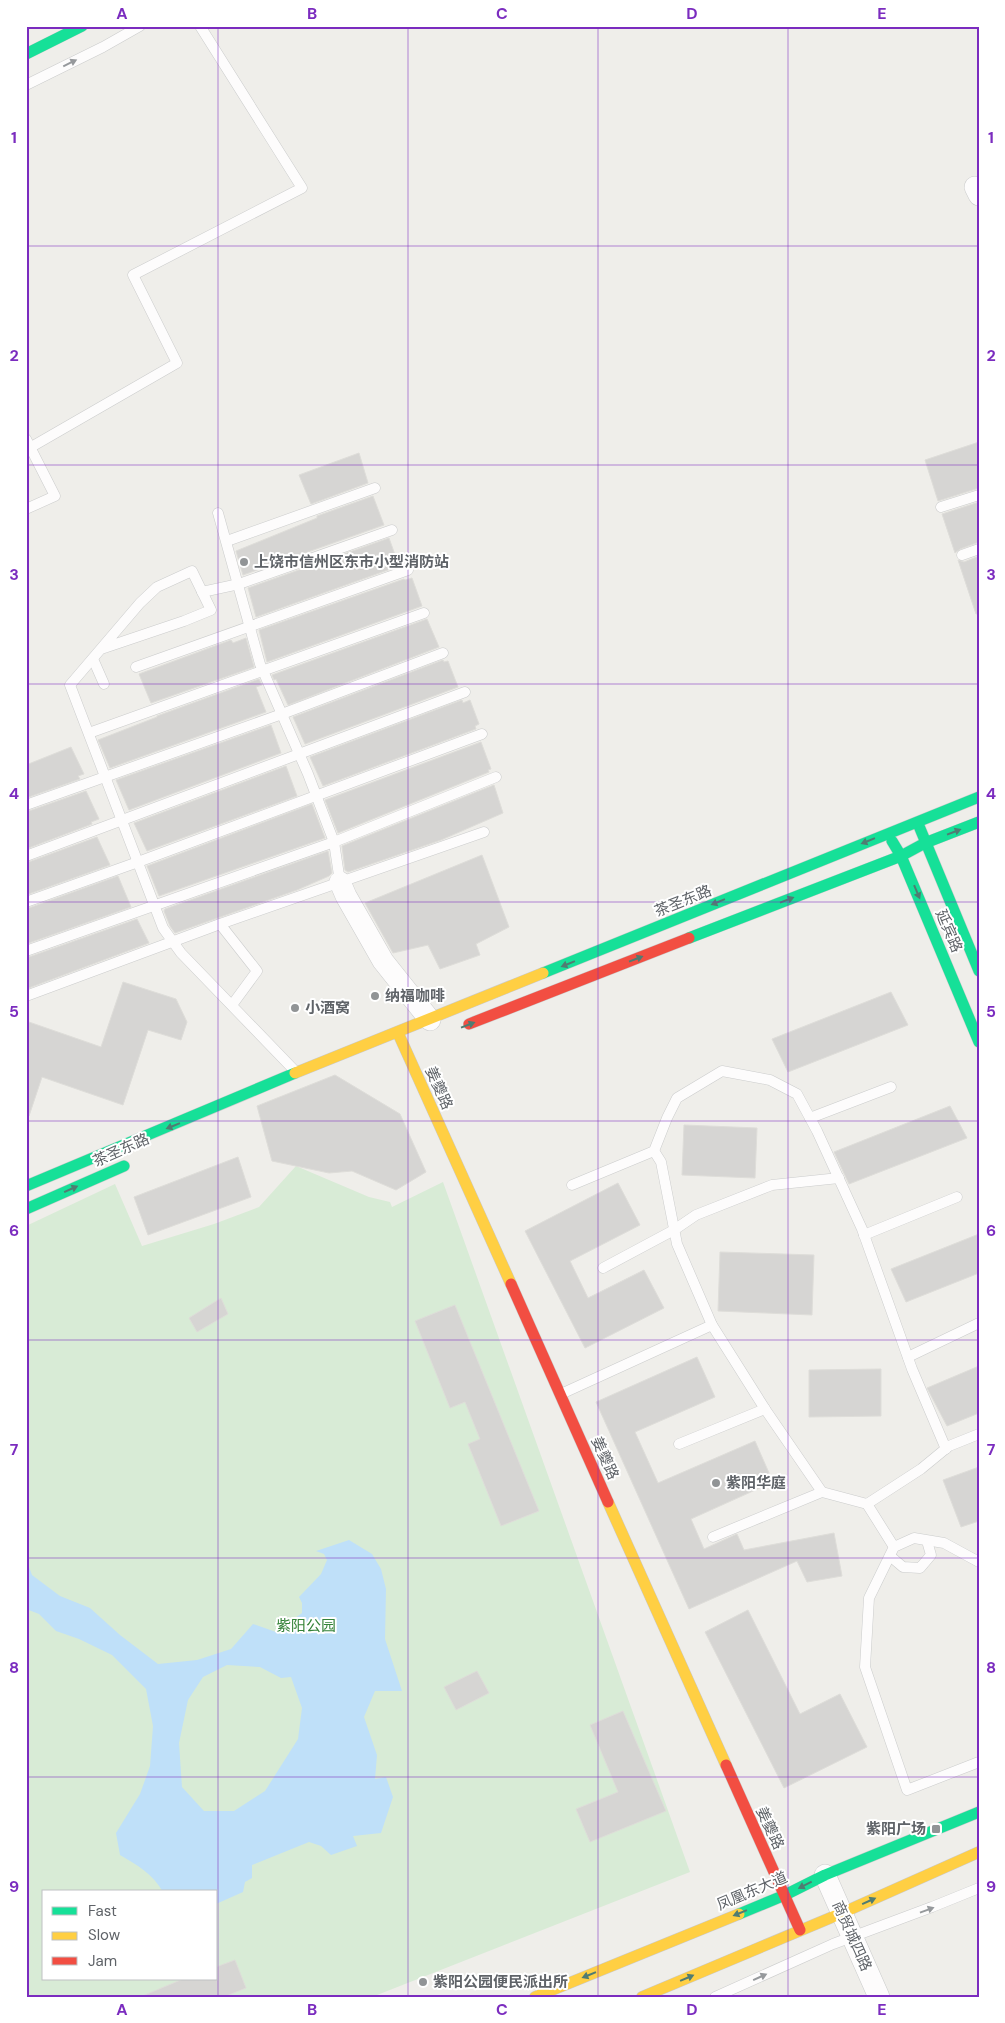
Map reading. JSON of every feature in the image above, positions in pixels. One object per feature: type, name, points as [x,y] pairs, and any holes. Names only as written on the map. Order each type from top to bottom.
[{"type":"main road","points":[[26,54],[82,26]]},
{"type":"main road","name":"茶圣东路","points":[[26,1186],[296,1073],[979,797]]},
{"type":"main road","name":"延宾路","points":[[918,822],[979,971]]},
{"type":"main road","points":[[455,1030],[901,856],[925,842],[979,822]]},
{"type":"main road","name":"延宾路","points":[[888,833],[901,856],[979,1042]]},
{"type":"main road","name":"姜夔路","points":[[398,1033],[402,1050],[560,1395],[800,1930]]},
{"type":"main road","points":[[402,1050],[420,1044]]},
{"type":"main road","points":[[350,1052],[378,1051]]},
{"type":"main road","points":[[207,1123],[218,1107]]},
{"type":"main road","name":"茶圣东路","points":[[26,1208],[131,1162]]},
{"type":"main road","name":"凤凰东大道","points":[[535,1997],[785,1895],[825,1875],[979,1812]]},
{"type":"main road","points":[[642,1997],[842,1914],[979,1852]]},
{"type":"street","points":[[340,882],[383,961],[430,1020]]},
{"type":"street","name":"商贸城四路","points":[[825,1875],[879,1997]]},
{"type":"lane","points":[[26,85],[103,47],[140,26]]},
{"type":"lane","points":[[26,509],[55,496],[28,446],[178,363],[133,275],[302,188],[200,26]]},
{"type":"lane","points":[[227,541],[375,488]]},
{"type":"lane","points":[[941,507],[979,495]]},
{"type":"lane","points":[[218,513],[264,671],[334,842],[340,882]]},
{"type":"lane","points":[[202,592],[239,584],[392,530]]},
{"type":"lane","points":[[962,555],[979,550]]},
{"type":"lane","points":[[136,667],[408,570]]},
{"type":"lane","points":[[101,649],[211,610],[192,571],[157,587],[140,603],[70,685],[163,928],[181,953],[296,1073]]},
{"type":"lane","points":[[89,732],[424,613]]},
{"type":"lane","points":[[26,805],[282,714],[443,653]]},
{"type":"lane","points":[[93,659],[104,684]]},
{"type":"lane","points":[[26,856],[465,692]]},
{"type":"lane","points":[[26,902],[482,734]]},
{"type":"lane","points":[[26,952],[334,842],[496,777]]},
{"type":"lane","points":[[26,996],[220,924],[484,832]]},
{"type":"lane","points":[[220,924],[257,971],[232,1005]]},
{"type":"lane","points":[[572,1185],[654,1151],[677,1098],[722,1071],[770,1080],[797,1094],[839,1178],[864,1235],[908,1357],[946,1449]]},
{"type":"lane","points":[[810,1118],[891,1087]]},
{"type":"lane","points":[[654,1151],[661,1162],[677,1244],[712,1325],[822,1492]]},
{"type":"lane","points":[[603,1268],[674,1230],[696,1215],[772,1185],[839,1178]]},
{"type":"lane","points":[[864,1235],[957,1197]]},
{"type":"lane","points":[[908,1357],[979,1323]]},
{"type":"lane","points":[[560,1395],[712,1325]]},
{"type":"lane","points":[[678,1444],[766,1409]]},
{"type":"lane","points":[[867,1504],[921,1469],[946,1449],[979,1434]]},
{"type":"lane","points":[[713,1537],[822,1492],[867,1504],[892,1551],[903,1567],[920,1568],[931,1556],[927,1540]]},
{"type":"lane","points":[[979,1562],[944,1543],[914,1538],[892,1551],[869,1598],[865,1667],[907,1790],[979,1762]]},
{"type":"lane","points":[[715,1997],[833,1944],[932,1908],[979,1888]]},
{"type":"green space","name":"紫阳公园","points":[[296,1166],[369,1197],[390,1202],[392,1207],[443,1182],[690,1872],[372,1997],[26,1997],[26,1226],[115,1184],[142,1246],[214,1224],[259,1207]]},
{"type":"water","points":[[349,1540],[372,1554],[381,1569],[386,1589],[385,1639],[402,1691],[375,1691],[364,1717],[377,1755],[375,1779],[386,1777],[393,1797],[381,1833],[353,1836],[357,1846],[331,1855],[321,1846],[309,1842],[252,1865],[252,1878],[245,1882],[243,1892],[218,1903],[218,1890],[162,1890],[149,1875],[120,1855],[116,1833],[140,1794],[150,1766],[153,1726],[146,1689],[112,1655],[79,1639],[56,1631],[39,1614],[26,1609],[26,1559],[32,1575],[60,1596],[90,1608],[120,1635],[158,1664],[197,1660],[231,1649],[253,1624],[276,1632],[302,1613],[302,1603],[299,1597],[321,1574],[327,1560],[324,1554],[316,1551]],"holes":[[[227,1665],[260,1667],[281,1678],[291,1677],[302,1708],[298,1739],[265,1791],[234,1811],[204,1811],[182,1787],[179,1743],[188,1700],[203,1677]]]},
{"type":"building","points":[[979,442],[979,488],[938,501],[925,460]]},
{"type":"building","points":[[359,453],[368,483],[311,504],[299,475]]},
{"type":"building","points":[[373,496],[384,525],[243,575],[236,551],[317,518],[317,516]]},
{"type":"building","points":[[979,502],[979,542],[960,549],[955,553],[942,514]]},
{"type":"building","points":[[389,538],[399,566],[256,617],[248,588]]},
{"type":"building","points":[[979,556],[979,614],[976,614],[958,560],[964,562]]},
{"type":"building","points":[[412,578],[422,606],[267,662],[259,630],[404,579]]},
{"type":"building","points":[[427,619],[439,647],[288,705],[276,679],[274,680],[272,675]]},
{"type":"building","points":[[246,638],[254,667],[151,703],[139,674],[231,640],[233,643]]},
{"type":"building","points":[[443,660],[444,662],[448,661],[458,687],[305,744],[293,717]]},
{"type":"building","points":[[259,679],[262,685],[256,687],[266,712],[110,768],[98,740],[157,716]]},
{"type":"building","points":[[462,700],[463,703],[470,700],[479,724],[475,726],[476,729],[323,786],[310,757]]},
{"type":"building","points":[[271,725],[281,753],[129,810],[116,780]]},
{"type":"building","points":[[481,742],[491,769],[488,770],[489,772],[338,833],[325,800]]},
{"type":"building","points":[[71,747],[84,774],[78,776],[80,779],[26,798],[26,765]]},
{"type":"building","points":[[286,766],[297,796],[147,851],[134,823]]},
{"type":"building","points":[[494,785],[503,813],[441,840],[348,872],[345,870],[342,846]]},
{"type":"building","points":[[86,791],[99,819],[91,822],[92,824],[26,849],[26,812]]},
{"type":"building","points":[[312,804],[325,838],[159,896],[147,866]]},
{"type":"building","points":[[97,837],[110,865],[26,895],[26,863]]},
{"type":"building","points":[[328,851],[332,873],[329,876],[297,890],[175,933],[170,926],[164,911],[165,909]]},
{"type":"building","points":[[482,855],[509,927],[476,944],[480,955],[440,969],[428,945],[393,953],[365,903]]},
{"type":"building","points":[[118,876],[131,907],[26,944],[26,909]]},
{"type":"building","points":[[137,919],[149,943],[26,989],[26,958]]},
{"type":"building","points":[[123,982],[176,999],[187,1022],[181,1040],[148,1030],[123,1105],[42,1077],[29,1116],[26,1115],[26,1021],[101,1047]]},
{"type":"building","points":[[891,992],[908,1025],[788,1072],[772,1039]]},
{"type":"building","points":[[335,1075],[400,1114],[426,1172],[396,1190],[352,1171],[329,1173],[272,1161],[257,1106]]},
{"type":"building","points":[[950,1106],[967,1138],[849,1184],[834,1152]]},
{"type":"building","points":[[684,1125],[757,1128],[755,1178],[682,1175]]},
{"type":"building","points":[[238,1157],[251,1197],[148,1235],[134,1197]]},
{"type":"building","points":[[618,1183],[640,1225],[570,1261],[588,1298],[644,1270],[664,1308],[585,1348],[525,1231]]},
{"type":"building","points":[[979,1234],[979,1273],[906,1302],[891,1269]]},
{"type":"building","points":[[720,1252],[814,1255],[812,1315],[718,1311]]},
{"type":"building","points":[[221,1298],[228,1314],[197,1332],[189,1318]]},
{"type":"building","points":[[455,1305],[539,1511],[501,1526],[468,1444],[480,1439],[465,1402],[450,1408],[415,1321]]},
{"type":"building","name":"紫阳华庭","points":[[697,1357],[715,1397],[635,1432],[658,1483],[755,1441],[773,1482],[691,1519],[704,1549],[737,1534],[744,1550],[834,1533],[842,1576],[807,1582],[797,1561],[689,1609],[596,1402]]},
{"type":"building","points":[[979,1366],[979,1413],[947,1426],[927,1388]]},
{"type":"building","points":[[881,1369],[881,1416],[809,1417],[809,1370]]},
{"type":"building","points":[[979,1467],[979,1521],[961,1527],[943,1480]]},
{"type":"building","points":[[748,1610],[800,1714],[840,1694],[867,1747],[784,1788],[705,1632]]},
{"type":"building","points":[[477,1671],[489,1693],[456,1710],[444,1687]]},
{"type":"building","points":[[623,1711],[666,1811],[590,1842],[576,1809],[618,1792],[590,1725]]},
{"type":"building","points":[[235,1960],[246,1988],[224,1997],[140,1997],[181,1980],[218,1980],[218,1966]]},
{"type":"traffic: fast","points":[[26,54],[82,26]]},
{"type":"traffic: fast","points":[[543,973],[979,797]]},
{"type":"traffic: fast","points":[[689,938],[901,856],[925,843],[979,822]]},
{"type":"traffic: fast","points":[[919,826],[979,971]]},
{"type":"traffic: fast","points":[[892,841],[901,856],[979,1042]]},
{"type":"traffic: fast","points":[[26,1186],[295,1073]]},
{"type":"traffic: fast","points":[[26,1209],[124,1166]]},
{"type":"traffic: fast","points":[[739,1914],[785,1895],[825,1875],[979,1812]]},
{"type":"traffic: slow","points":[[295,1073],[543,973]]},
{"type":"traffic: slow","points":[[398,1033],[511,1284]]},
{"type":"traffic: slow","points":[[608,1502],[726,1765]]},
{"type":"traffic: slow","points":[[642,1997],[842,1913],[979,1852]]},
{"type":"traffic: slow","points":[[535,1997],[739,1914]]},
{"type":"traffic: jam","points":[[469,1024],[689,938]]},
{"type":"traffic: jam","points":[[511,1284],[608,1502]]},
{"type":"traffic: jam","points":[[726,1765],[800,1930]]},
{"type":"place","name":"上饶市信州区东市小型消防站","points":[[244,562]]},
{"type":"place","name":"纳福咖啡","points":[[375,996]]},
{"type":"place","name":"小酒窝","points":[[295,1008]]},
{"type":"place","name":"紫阳华庭","points":[[716,1483]]},
{"type":"place","name":"紫阳广场","points":[[936,1829]]},
{"type":"place","name":"紫阳公园便民派出所","points":[[423,1982]]}]
